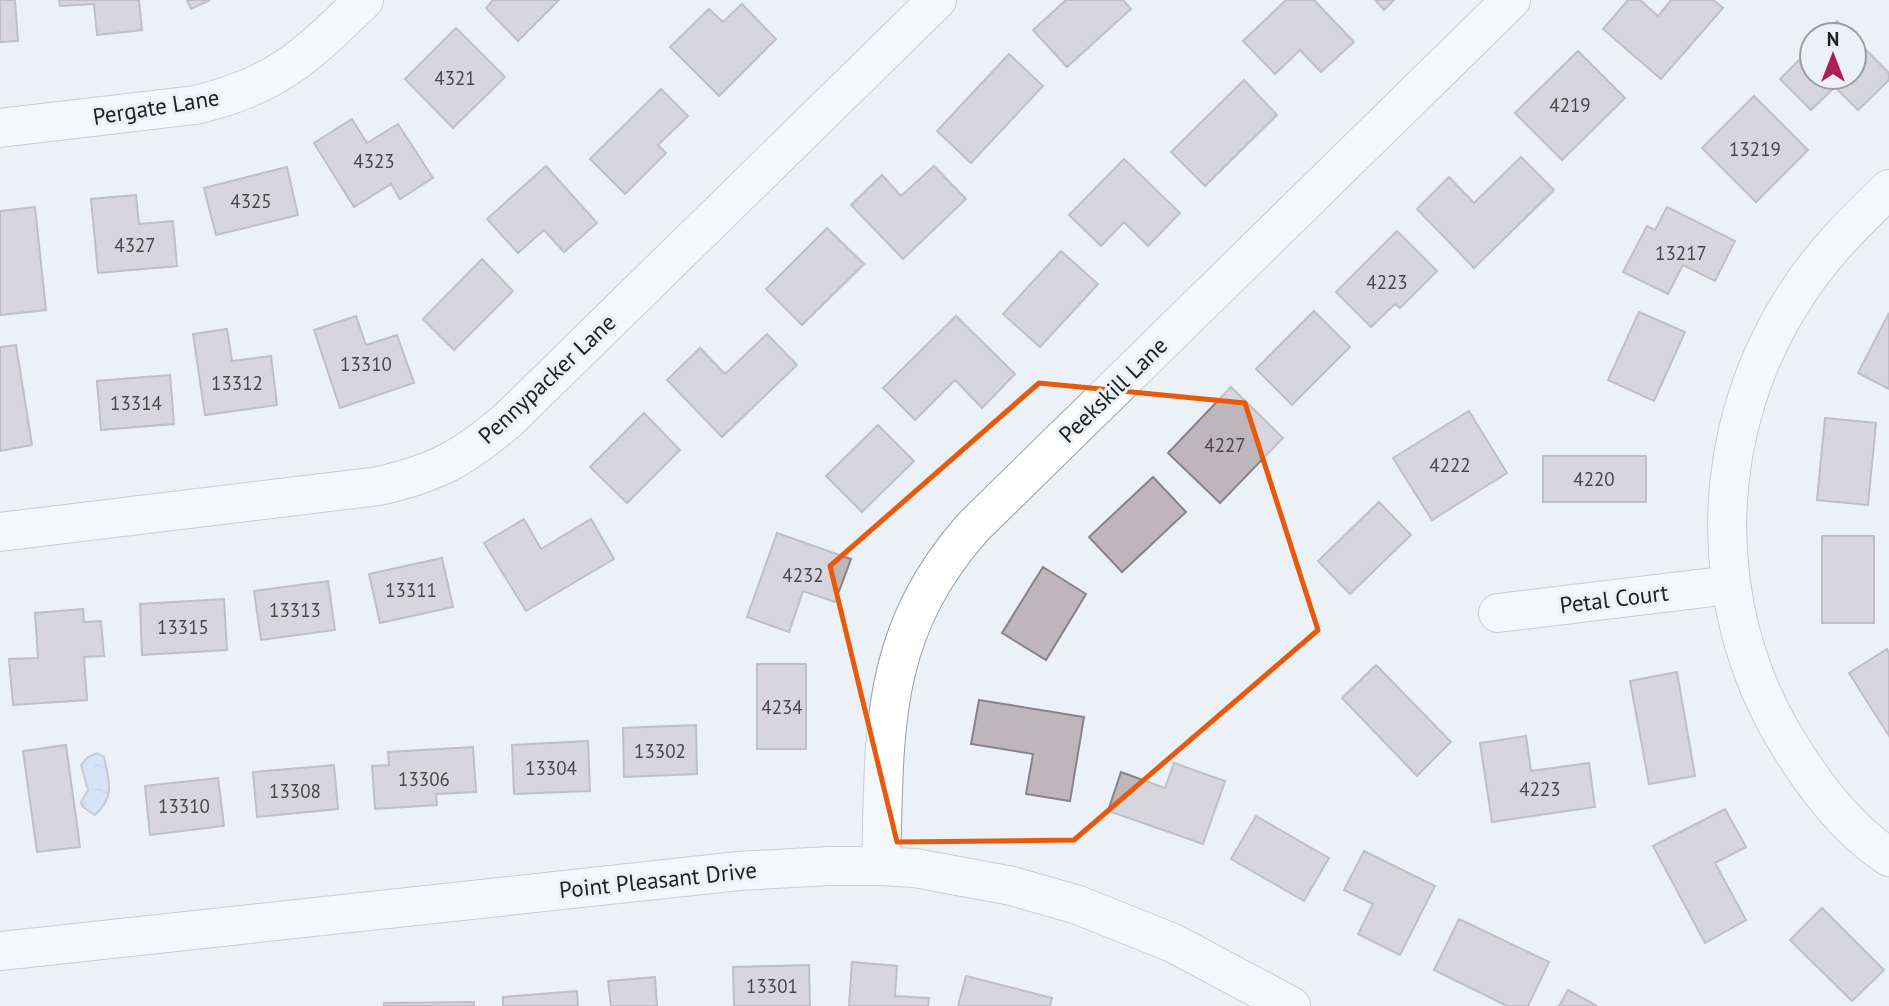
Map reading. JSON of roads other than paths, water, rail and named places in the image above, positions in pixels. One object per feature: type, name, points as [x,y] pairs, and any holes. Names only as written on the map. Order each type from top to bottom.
[{"type":"street","name":"Pergate Lane","points":[[0,128],[195,105],[224,99],[282,73],[310,52],[364,0]]},
{"type":"street","name":"Pennypacker Lane","points":[[0,532],[379,486],[416,477],[471,451],[508,420],[937,0]]},
{"type":"street","name":"Peekskill Lane","points":[[881,866],[884,740],[891,688],[899,654],[917,606],[950,552],[1511,0]]},
{"type":"street","points":[[1889,189],[1836,242],[1798,291],[1770,340],[1756,372],[1735,442],[1727,498],[1727,558],[1738,625],[1753,673],[1774,720],[1800,763],[1831,804],[1872,845],[1889,857]]},
{"type":"street","name":"Petal Court","points":[[1498,612],[1730,585]]},
{"type":"street","name":"Point Pleasant Drive","points":[[0,951],[739,871],[881,866],[915,868],[1012,886],[1078,905],[1173,943],[1291,1006]]},
{"type":"water","points":[[97,753],[104,757],[109,788],[106,801],[95,815],[83,807],[81,802],[88,790],[81,765],[88,757]]}]
